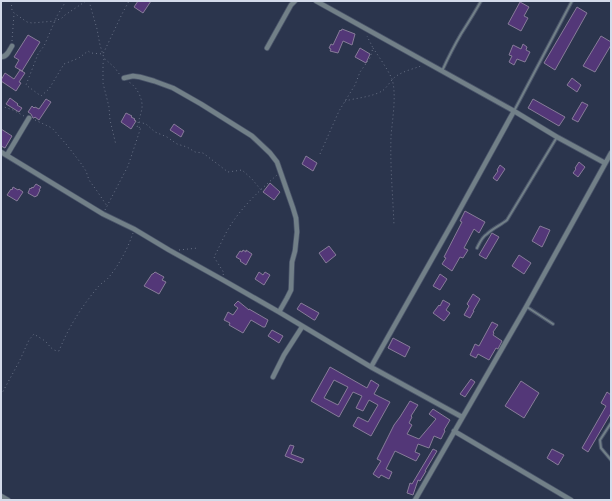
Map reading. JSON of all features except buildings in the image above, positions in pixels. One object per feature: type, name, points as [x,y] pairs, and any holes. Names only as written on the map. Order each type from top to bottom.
[{"type":"street","points":[[267,48],[291,5],[295,1]]},
{"type":"street","points":[[316,1],[605,163]]},
{"type":"street","points":[[1,57],[4,57],[12,46]]},
{"type":"street","points":[[124,78],[140,76],[173,88],[252,136],[277,162],[296,218],[297,232],[292,262],[291,290],[279,312]]},
{"type":"street","points":[[371,367],[514,111]]},
{"type":"street","points":[[7,155],[29,118]]},
{"type":"street","points":[[1,152],[104,214],[134,229],[279,312],[371,367],[462,418]]},
{"type":"street","points":[[415,500],[526,307],[611,153]]},
{"type":"street","points":[[273,377],[284,355],[302,326]]},
{"type":"street","points":[[454,431],[571,500]]},
{"type":"street","points":[[558,500],[561,494]]},
{"type":"street","points":[[1,496],[8,500]]},
{"type":"lane","points":[[442,71],[481,1]]},
{"type":"lane","points":[[514,111],[572,1]]},
{"type":"lane","points":[[477,248],[486,234],[507,220],[557,137]]},
{"type":"lane","points":[[526,307],[553,324]]},
{"type":"lane","points":[[611,423],[600,440],[601,448],[611,460]]},
{"type":"path","points":[[11,1],[12,10],[14,13],[12,46]]},
{"type":"path","points":[[66,1],[57,16],[44,46],[38,54],[26,85],[41,96],[49,89],[64,64],[80,58],[88,51],[91,53],[103,54]]},
{"type":"path","points":[[14,13],[26,22],[39,23],[55,21],[62,18],[86,1]]},
{"type":"path","points":[[89,1],[104,58],[103,82],[108,100],[110,120],[116,145]]},
{"type":"path","points":[[103,54],[129,1]]},
{"type":"path","points":[[365,28],[373,48],[392,80],[394,112],[391,152],[394,226]]},
{"type":"path","points":[[320,154],[345,101],[355,85],[360,72],[370,58],[373,48]]},
{"type":"path","points":[[104,58],[119,74],[133,85],[140,97],[142,108],[137,128],[141,127],[128,166],[104,214]]},
{"type":"path","points":[[345,101],[378,93],[386,88],[399,74],[422,65]]},
{"type":"path","points":[[1,106],[14,110],[52,128],[80,162],[86,171],[89,180],[107,207]]},
{"type":"path","points":[[138,122],[146,124],[155,132],[167,137],[177,144],[187,147],[195,152],[203,153],[228,172],[242,170],[261,190]]},
{"type":"path","points":[[223,280],[224,273],[214,257],[232,223],[261,190],[281,172]]},
{"type":"path","points":[[1,395],[29,340],[34,334],[46,342],[48,346],[55,351],[59,351],[65,336],[81,311],[103,281],[108,279],[121,259],[131,239],[134,229]]},
{"type":"path","points":[[169,250],[198,248]]}]
